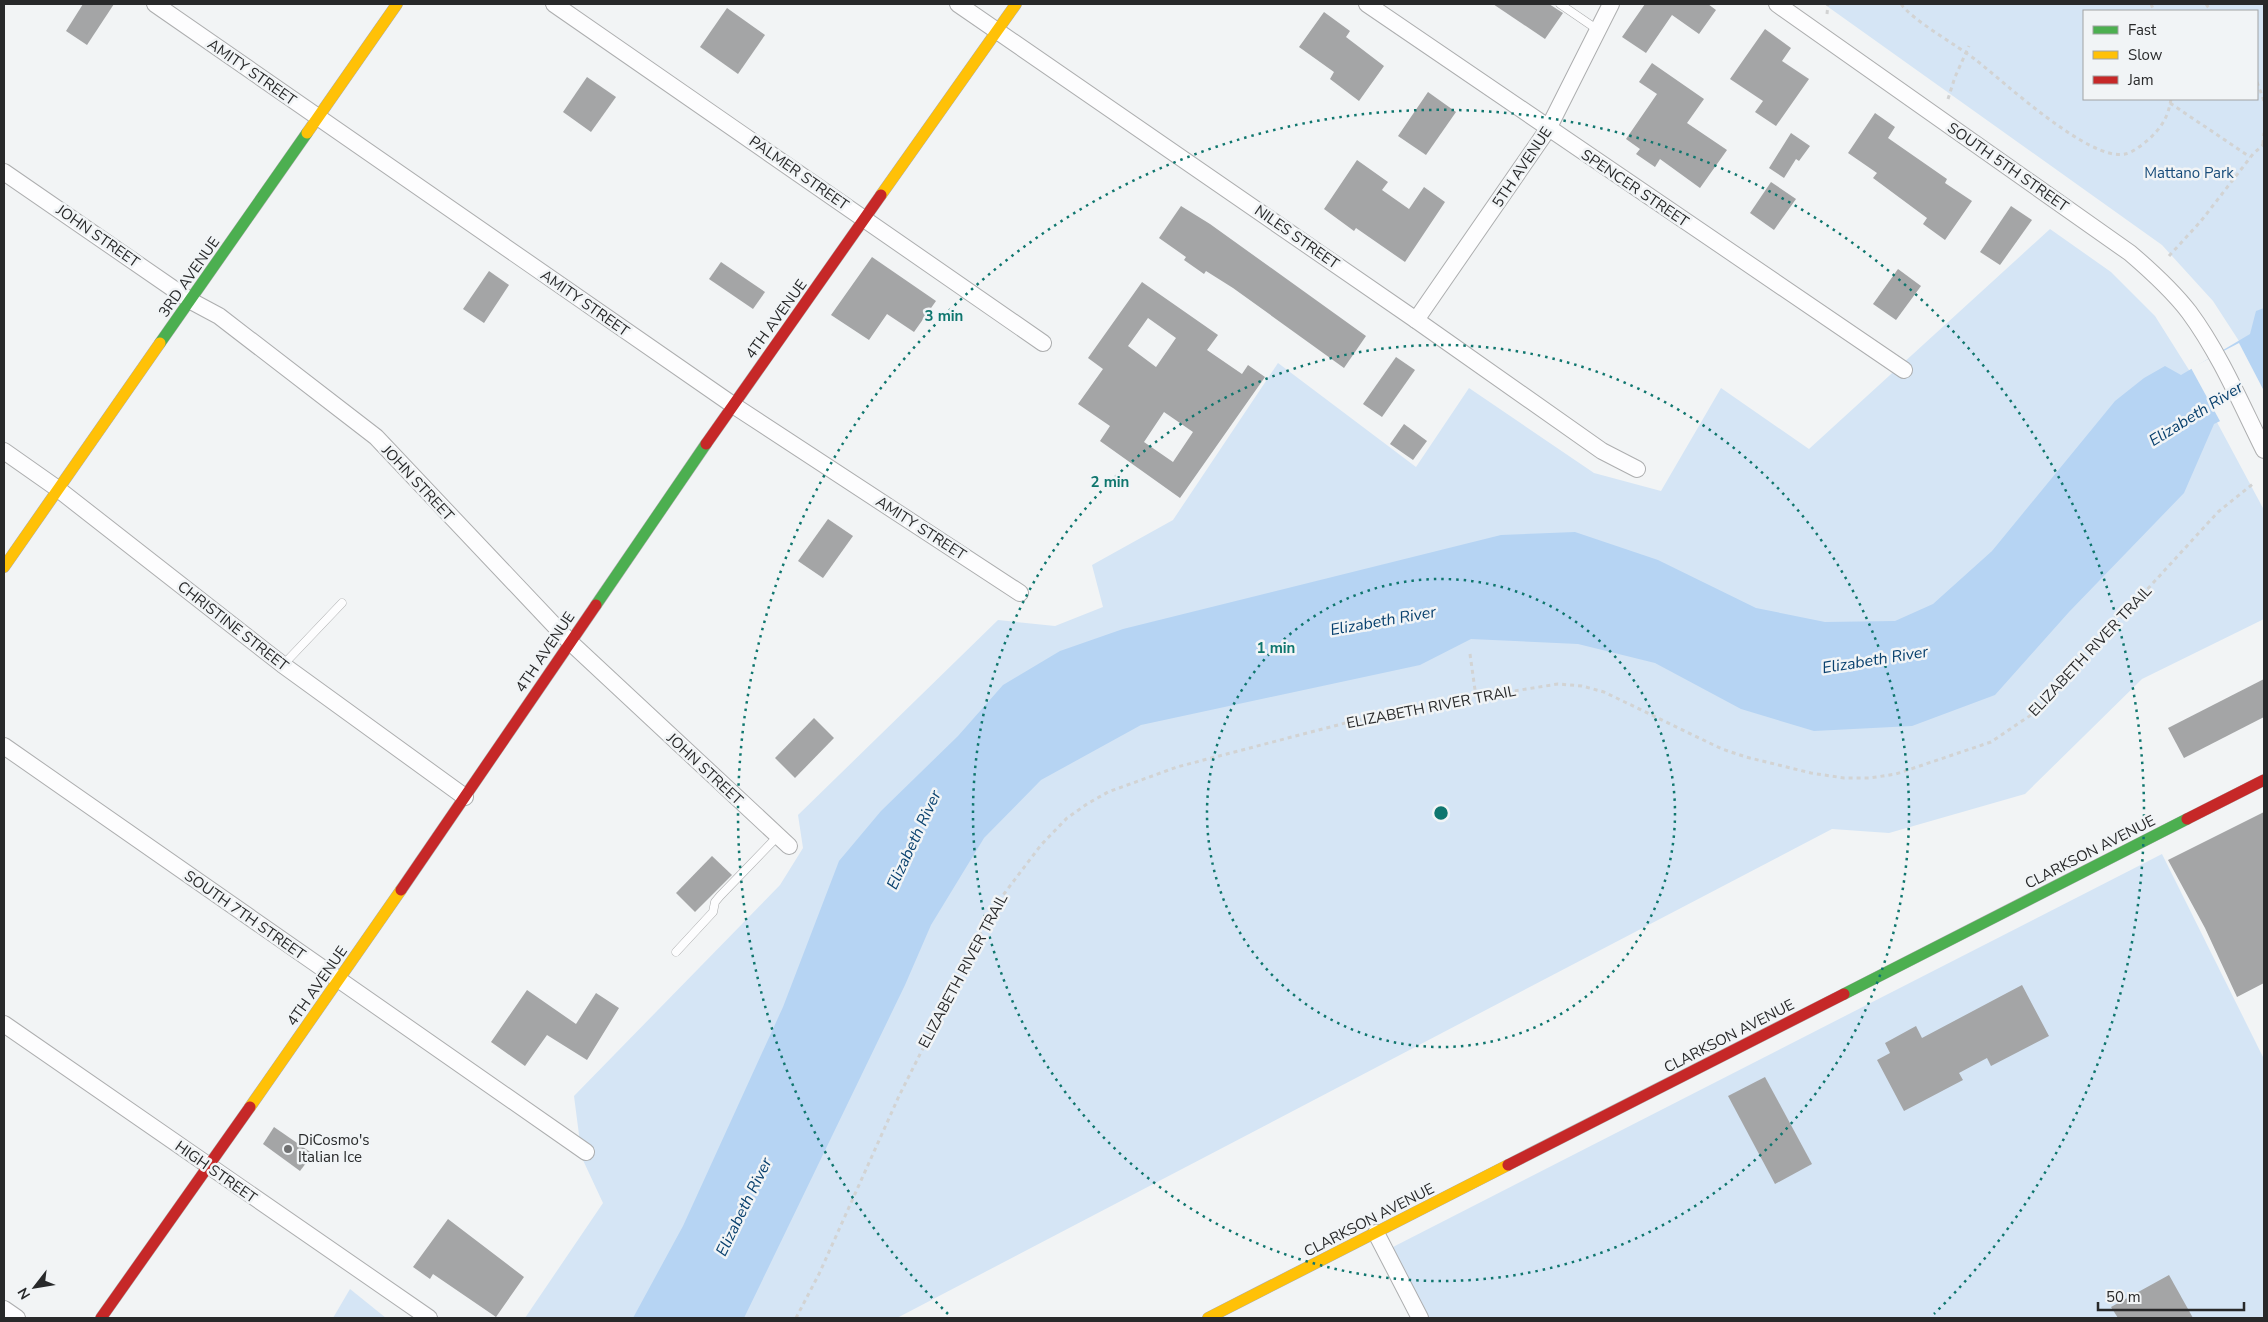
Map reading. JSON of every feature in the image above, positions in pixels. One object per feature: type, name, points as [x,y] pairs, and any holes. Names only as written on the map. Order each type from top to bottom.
[{"type":"street","name":"AMITY STREET","points":[[155,4],[732,405],[1020,593]]},
{"type":"street","name":"3RD AVENUE","points":[[4,567],[192,301],[397,4]]},
{"type":"street","name":"PALMER STREET","points":[[554,4],[1043,343]]},
{"type":"street","name":"NILES STREET","points":[[958,4],[1416,320],[1602,451],[1637,469]]},
{"type":"street","name":"4TH AVENUE","points":[[100,1318],[209,1167],[339,981],[732,405],[866,219],[1016,4]]},
{"type":"street","name":"SPENCER STREET","points":[[1367,4],[1904,370]]},
{"type":"street","name":"5TH AVENUE","points":[[1416,320],[1548,129],[1611,4]]},
{"type":"street","name":"SOUTH 5TH STREET","points":[[1777,4],[2130,253],[2172,292],[2190,314],[2215,355],[2264,450]]},
{"type":"street","name":"JOHN STREET","points":[[4,172],[192,301],[219,316],[376,438],[570,642],[783,841]]},
{"type":"street","name":"CHRISTINE STREET","points":[[4,451],[58,489],[283,665],[465,797]]},
{"type":"street","name":"SOUTH 7TH STREET","points":[[4,746],[586,1152]]},
{"type":"street","name":"CLARKSON AVENUE","points":[[1208,1318],[2264,780]]},
{"type":"street","name":"HIGH STREET","points":[[4,1024],[429,1318]]},
{"type":"street","points":[[1376,1233],[1420,1318]]},
{"type":"street","points":[[4,1309],[17,1318]]},
{"type":"lane","points":[[1560,4],[1598,30]]},
{"type":"lane","points":[[283,665],[342,603]]},
{"type":"lane","points":[[676,952],[713,912],[715,902],[720,896],[783,841]]},
{"type":"path","points":[[1827,14],[1828,4]]},
{"type":"path","points":[[1901,4],[1906,12],[1966,52],[2052,120],[2103,152],[2125,154],[2143,144],[2162,127],[2171,101],[2250,157]]},
{"type":"path","points":[[1948,99],[1969,46]]},
{"type":"path","points":[[2258,85],[2264,101]]},
{"type":"path","points":[[2168,256],[2201,220],[2250,157],[2264,145],[2264,133]]},
{"type":"path","name":"ELIZABETH RIVER TRAIL","points":[[796,1318],[819,1274],[899,1096],[994,907],[1041,844],[1067,818],[1108,792],[1177,767],[1353,721],[1476,697],[1558,684],[1582,686],[1604,692],[1722,749],[1746,757],[1811,773],[1844,778],[1870,778],[1896,774],[1991,742],[2034,713],[2218,512],[2254,483]]},
{"type":"path","points":[[1470,654],[1476,697]]},
{"type":"green space","name":"Mattano Park","points":[[1824,4],[2264,4],[2264,392],[2239,341],[2213,301],[2162,245]]},
{"type":"green space","points":[[2050,229],[2111,272],[2155,316],[2189,370],[2264,510],[2264,619],[2142,679],[2025,794],[1889,833],[1832,829],[897,1318],[525,1318],[603,1203],[582,1158],[574,1096],[780,885],[803,848],[798,815],[998,620],[1055,626],[1103,607],[1092,565],[1173,520],[1278,363],[1416,467],[1469,388],[1594,473],[1661,491],[1721,388],[1809,449]]},
{"type":"green space","points":[[2162,854],[2264,1059],[2264,1318],[1425,1318],[1391,1248]]},
{"type":"green space","points":[[350,1289],[386,1318],[333,1318]]},
{"type":"water","name":"Elizabeth River","points":[[2264,308],[2264,400],[2214,424],[2184,493],[2069,612],[1995,695],[1912,726],[1814,731],[1741,709],[1655,663],[1578,644],[1471,639],[1420,665],[1141,725],[1041,780],[984,838],[931,925],[905,985],[744,1318],[633,1318],[683,1226],[783,1007],[839,861],[881,811],[958,736],[1003,685],[1060,651],[1123,629],[1501,535],[1575,532],[1658,560],[1756,608],[1825,622],[1895,621],[1933,604],[1992,551],[2115,401],[2144,378],[2165,366],[2181,375],[2250,334],[2256,311]]},
{"type":"pier","points":[[2239,343],[2264,391],[2264,402],[2221,423],[2191,368]]},
{"type":"building","points":[[83,4],[114,4],[87,45],[66,31]]},
{"type":"building","points":[[1493,4],[1549,4],[1563,13],[1545,39]]},
{"type":"building","points":[[1645,4],[1708,4],[1716,10],[1699,34],[1672,15],[1646,53],[1622,37]]},
{"type":"building","points":[[727,8],[765,35],[738,74],[700,47]]},
{"type":"building","points":[[1324,12],[1350,31],[1346,37],[1384,66],[1359,101],[1330,79],[1334,72],[1299,47]]},
{"type":"building","points":[[1765,29],[1791,48],[1782,61],[1809,79],[1776,126],[1755,112],[1763,101],[1730,79]]},
{"type":"building","points":[[1652,63],[1704,99],[1687,123],[1727,150],[1700,188],[1660,159],[1655,167],[1636,154],[1640,149],[1626,139],[1657,94],[1639,82]]},
{"type":"building","points":[[587,77],[616,97],[591,132],[563,112]]},
{"type":"building","points":[[1428,92],[1456,112],[1426,155],[1398,136]]},
{"type":"building","points":[[1875,113],[1895,127],[1888,138],[1947,179],[1945,183],[1972,201],[1945,240],[1923,224],[1927,218],[1873,178],[1877,173],[1848,153]]},
{"type":"building","points":[[1791,133],[1810,146],[1799,161],[1796,159],[1784,178],[1769,168]]},
{"type":"building","points":[[1357,160],[1388,182],[1382,190],[1409,209],[1424,187],[1445,202],[1405,262],[1356,228],[1354,231],[1324,209]]},
{"type":"building","points":[[1771,182],[1796,199],[1774,230],[1750,213]]},
{"type":"building","points":[[1181,206],[1210,224],[1366,336],[1344,368],[1233,288],[1206,271],[1204,274],[1184,260],[1186,257],[1159,238]]},
{"type":"building","points":[[2011,206],[2032,220],[2000,265],[1980,252]]},
{"type":"building","points":[[872,257],[936,301],[914,332],[887,314],[869,340],[831,315]]},
{"type":"building","points":[[721,262],[765,292],[753,309],[709,279]]},
{"type":"building","points":[[1898,269],[1921,286],[1896,320],[1873,304]]},
{"type":"building","points":[[489,271],[509,285],[484,323],[463,309]]},
{"type":"building","points":[[1142,282],[1218,335],[1207,350],[1242,374],[1248,365],[1265,377],[1180,498],[1100,441],[1110,426],[1078,404],[1103,369],[1088,358]],"holes":[[[1148,318],[1176,338],[1156,367],[1128,346]],[[1164,412],[1193,432],[1173,462],[1144,442]]]},
{"type":"building","points":[[1396,357],[1415,370],[1382,417],[1363,404]]},
{"type":"building","points":[[1404,424],[1427,441],[1413,460],[1390,444]]},
{"type":"building","points":[[828,519],[853,536],[823,578],[798,561]]},
{"type":"building","points":[[2264,679],[2264,717],[2184,758],[2168,728]]},
{"type":"building","points":[[814,718],[834,738],[795,778],[775,758]]},
{"type":"building","points":[[2264,812],[2264,983],[2237,997],[2205,928],[2168,860]]},
{"type":"building","points":[[712,856],[732,875],[695,912],[676,893]]},
{"type":"building","points":[[2022,985],[2049,1036],[1991,1066],[1987,1058],[1959,1073],[1963,1080],[1904,1111],[1877,1060],[1890,1053],[1885,1043],[1916,1026],[1922,1038]]},
{"type":"building","points":[[527,990],[576,1024],[596,993],[619,1008],[587,1060],[547,1035],[525,1066],[491,1042]]},
{"type":"building","points":[[1765,1077],[1812,1164],[1775,1184],[1728,1096]]},
{"type":"building","name":"DiCosmo's Italian Ice","points":[[274,1127],[313,1154],[300,1171],[263,1144]]},
{"type":"building","points":[[448,1219],[524,1277],[496,1317],[433,1274],[430,1279],[413,1267]]},
{"type":"building","points":[[2169,1275],[2193,1318],[2118,1318],[2111,1307]]},
{"type":"traffic: fast","points":[[160,343],[307,133]]},
{"type":"traffic: fast","points":[[596,605],[706,444]]},
{"type":"traffic: fast","points":[[1844,994],[2187,819]]},
{"type":"traffic: slow","points":[[307,133],[397,4]]},
{"type":"traffic: slow","points":[[881,195],[1016,4]]},
{"type":"traffic: slow","points":[[4,567],[160,343]]},
{"type":"traffic: slow","points":[[250,1107],[401,890]]},
{"type":"traffic: slow","points":[[1208,1318],[1508,1165]]},
{"type":"traffic: jam","points":[[706,444],[881,195]]},
{"type":"traffic: jam","points":[[401,890],[596,605]]},
{"type":"traffic: jam","points":[[2187,819],[2264,780]]},
{"type":"traffic: jam","points":[[1508,1165],[1844,994]]},
{"type":"traffic: jam","points":[[101,1318],[250,1107]]},
{"type":"place","name":"DiCosmo's Italian Ice","points":[[288,1149]]}]
